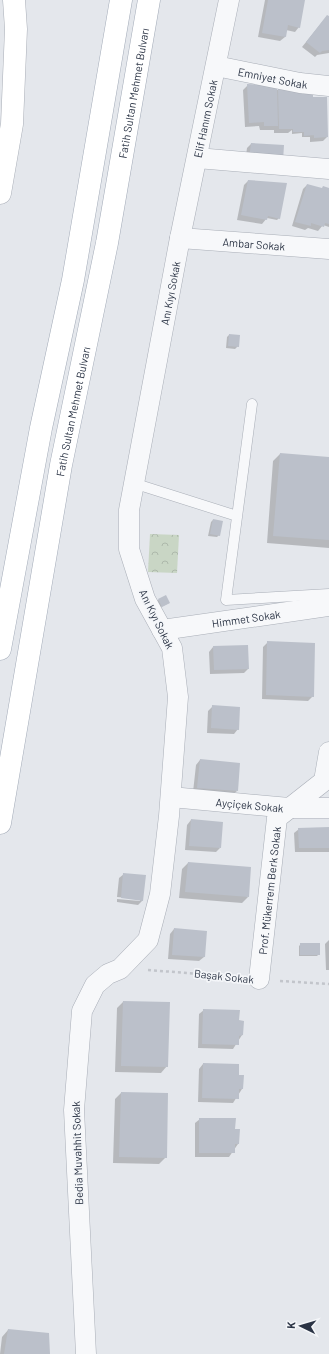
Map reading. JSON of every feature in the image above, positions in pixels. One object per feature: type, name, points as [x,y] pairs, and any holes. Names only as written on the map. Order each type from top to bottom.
[{"type":"main road","points":[[0,193],[16,29],[14,0]]},
{"type":"main road","points":[[0,649],[40,436],[73,280],[121,0]]},
{"type":"main road","name":"Fatih Sultan Mehmet Bulvarı","points":[[0,824],[61,465],[107,243],[149,0]]},
{"type":"street","name":"Elif Hanım Sokak","points":[[180,238],[229,0]]},
{"type":"street","name":"Emniyet Sokak","points":[[216,66],[300,83],[329,86]]},
{"type":"street","points":[[197,158],[329,169]]},
{"type":"street","name":"Ambar Sokak","points":[[180,238],[329,249]]},
{"type":"street","name":"Anı Kıyı Sokak","points":[[120,969],[148,940],[160,894],[171,797],[178,697],[172,648],[145,599],[129,549],[129,510],[180,238]]},
{"type":"street","name":"Himmet Sokak","points":[[162,630],[329,606]]},
{"type":"street","name":"Prof. Mükerrem Berk Sokak","points":[[259,979],[277,818],[324,781],[329,752]]},
{"type":"street","name":"Ayçiçek Sokak","points":[[171,797],[289,808],[329,808]]},
{"type":"street","name":"Bedia Muvahhit Sokak","points":[[86,1354],[74,1110],[82,1011],[95,985],[108,974],[120,969]]},
{"type":"lane","points":[[252,404],[226,600],[329,594]]},
{"type":"lane","points":[[133,483],[238,516]]},
{"type":"path","name":"Başak Sokak","points":[[120,969],[202,973],[329,984]]},
{"type":"green space","points":[[150,534],[179,535],[177,573],[148,572]]},
{"type":"building","points":[[268,0],[305,0],[300,28],[288,25],[286,37],[262,33]]},
{"type":"building","points":[[327,15],[329,16],[329,50],[322,51],[320,53],[306,42]]},
{"type":"building","points":[[247,84],[277,86],[278,126],[264,126],[264,122],[249,123]]},
{"type":"building","points":[[292,88],[302,91],[302,94],[313,93],[313,97],[327,97],[328,137],[314,138],[314,135],[304,136],[304,132],[293,132],[293,129],[279,129],[278,89]]},
{"type":"building","points":[[251,143],[284,145],[283,161],[249,159]]},
{"type":"building","points":[[248,180],[287,183],[280,219],[268,216],[267,220],[241,215]]},
{"type":"building","points":[[307,184],[322,188],[323,186],[329,188],[329,224],[325,223],[324,227],[311,223],[311,226],[295,222]]},
{"type":"building","points":[[229,334],[240,335],[239,347],[228,346]]},
{"type":"building","points":[[280,453],[329,457],[329,540],[273,536]]},
{"type":"building","points":[[213,519],[223,521],[220,536],[210,534]]},
{"type":"building","points":[[166,595],[170,603],[162,607],[158,599]]},
{"type":"building","points":[[267,641],[315,643],[314,697],[266,695]]},
{"type":"building","points":[[248,645],[249,669],[214,670],[213,646]]},
{"type":"building","points":[[212,705],[240,707],[239,730],[211,728]]},
{"type":"building","points":[[200,759],[240,763],[238,791],[197,788]]},
{"type":"building","points":[[191,819],[223,822],[221,848],[189,846]]},
{"type":"building","points":[[329,827],[329,848],[299,848],[298,828]]},
{"type":"building","points":[[188,862],[251,867],[249,897],[185,892]]},
{"type":"building","points":[[123,873],[146,875],[143,901],[121,898]]},
{"type":"building","points":[[174,928],[207,931],[205,957],[172,955]]},
{"type":"building","points":[[300,943],[320,943],[320,955],[300,955]]},
{"type":"building","points":[[123,1001],[170,1002],[168,1067],[121,1066]]},
{"type":"building","points":[[203,1009],[240,1010],[239,1020],[244,1021],[243,1035],[239,1036],[239,1045],[202,1044]]},
{"type":"building","points":[[203,1063],[239,1064],[239,1075],[244,1075],[243,1089],[239,1089],[239,1099],[202,1098]]},
{"type":"building","points":[[121,1092],[168,1093],[167,1158],[119,1157]]},
{"type":"building","points":[[199,1118],[236,1118],[235,1129],[240,1129],[239,1144],[235,1144],[235,1153],[199,1153]]},
{"type":"building","points":[[8,1329],[49,1333],[50,1354],[4,1354]]}]
